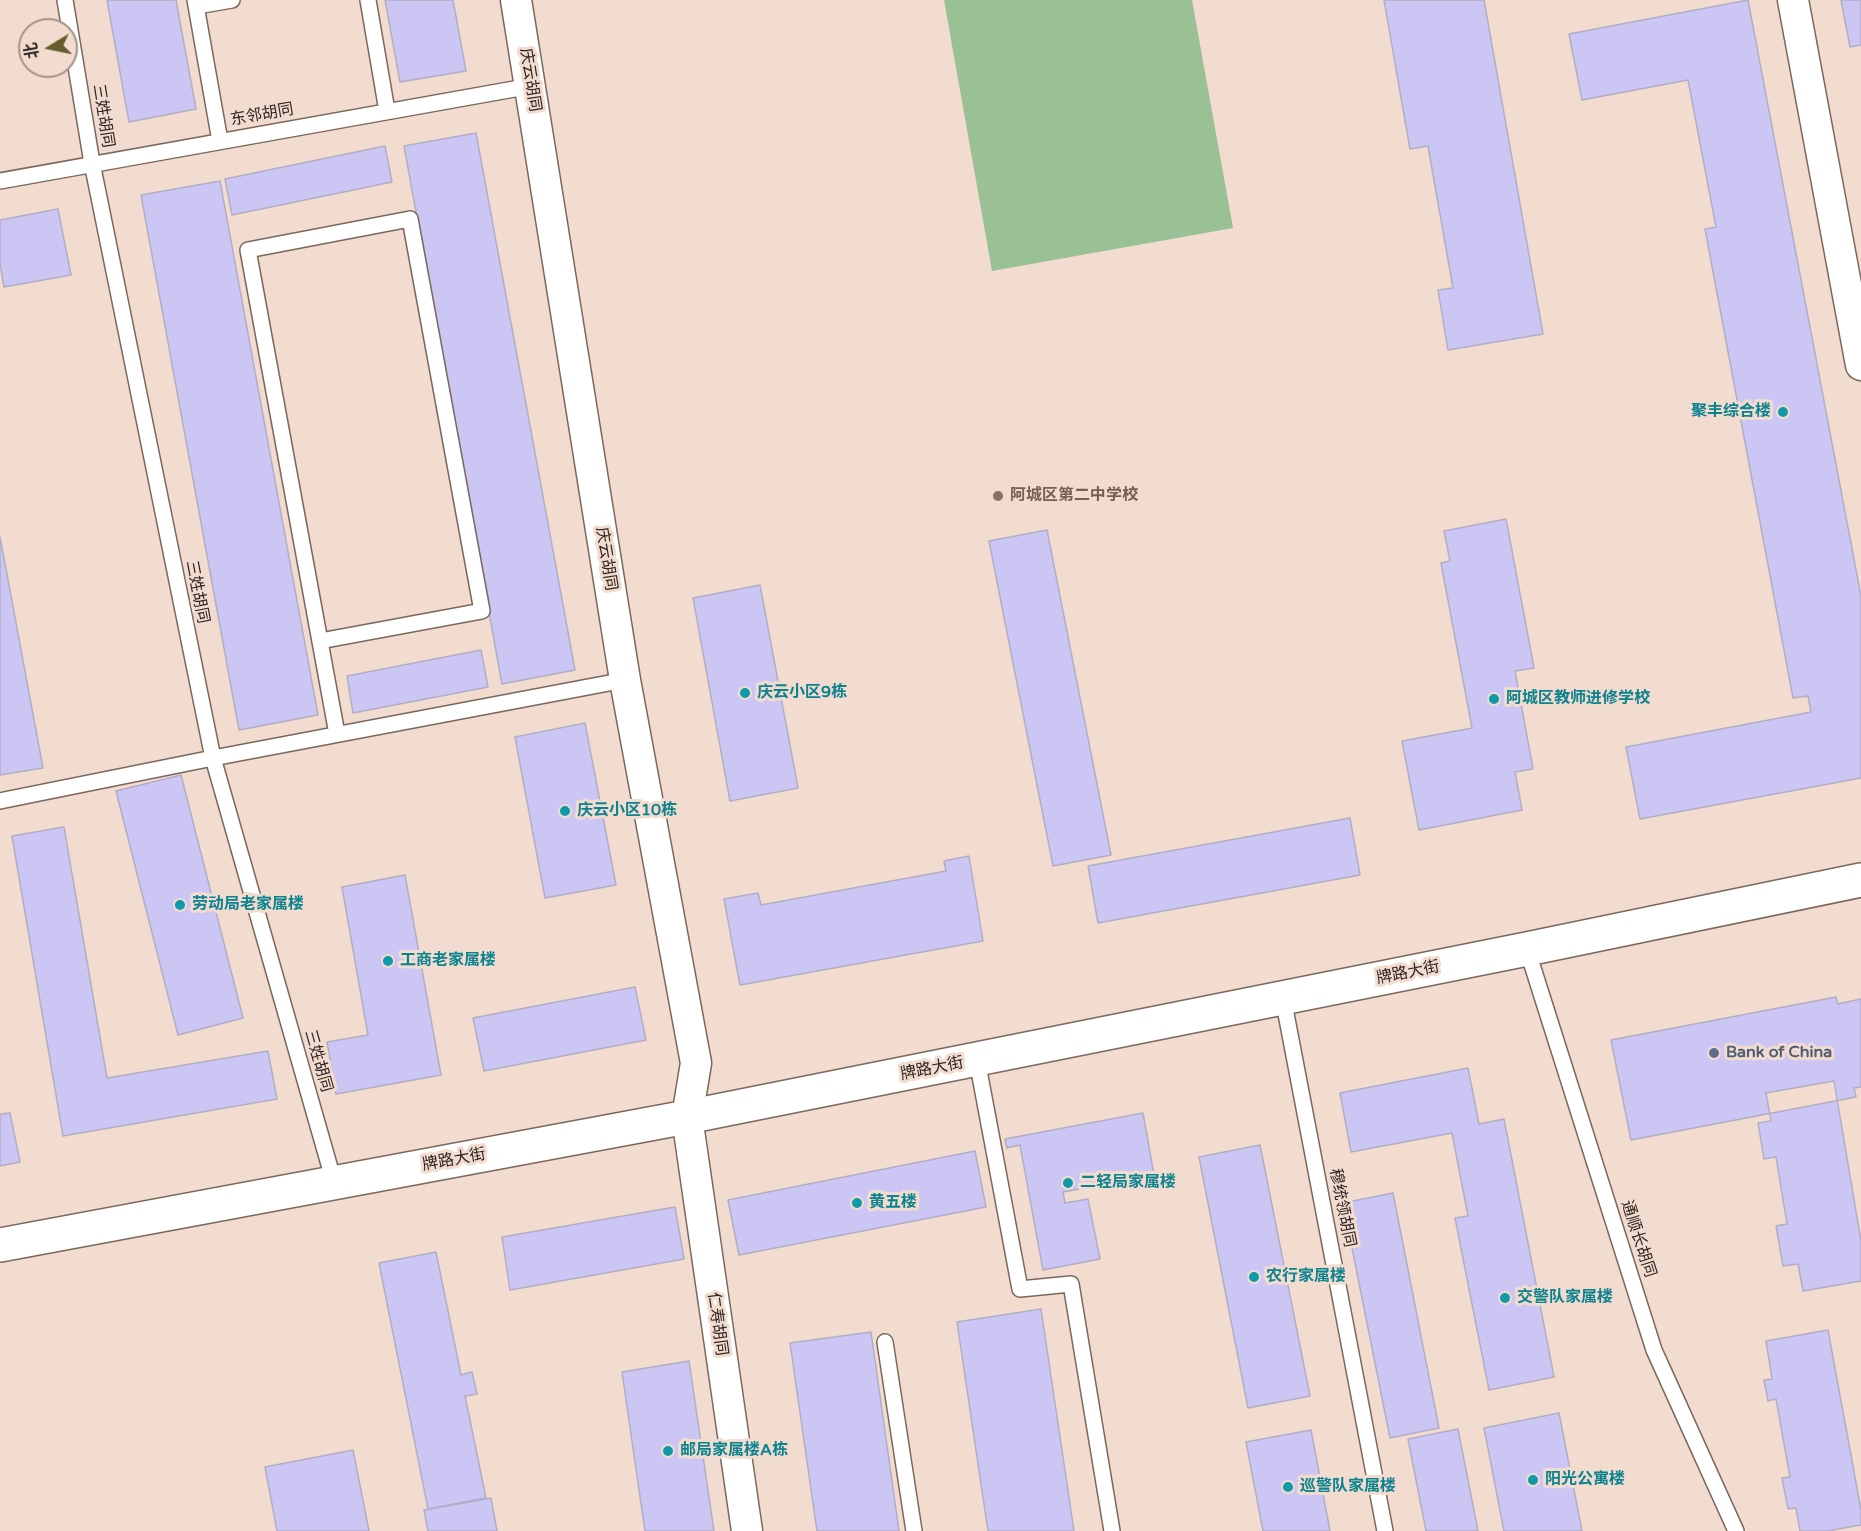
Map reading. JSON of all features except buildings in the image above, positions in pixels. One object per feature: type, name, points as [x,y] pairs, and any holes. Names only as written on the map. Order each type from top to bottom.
[{"type":"street","name":"庆云胡同","points":[[516,0],[625,680],[696,1063],[687,1117]]},
{"type":"street","points":[[1793,0],[1861,365]]},
{"type":"street","name":"牌路大街","points":[[0,1245],[687,1117],[1861,880]]},
{"type":"street","name":"仁寿胡同","points":[[687,1117],[747,1531]]},
{"type":"lane","name":"三姓胡同","points":[[65,0],[92,163],[213,758],[334,1182]]},
{"type":"lane","points":[[220,141],[196,3],[232,0]]},
{"type":"lane","points":[[368,0],[387,111]]},
{"type":"lane","name":"东邻胡同","points":[[0,181],[531,86]]},
{"type":"lane","points":[[320,641],[482,611],[410,219],[248,250],[337,734]]},
{"type":"lane","points":[[0,801],[625,680]]},
{"type":"lane","name":"通顺长胡同","points":[[1527,949],[1654,1350],[1736,1531]]},
{"type":"lane","name":"穆统领胡同","points":[[1283,998],[1385,1531]]},
{"type":"lane","points":[[977,1060],[1020,1289],[1071,1284],[1112,1531]]},
{"type":"lane","points":[[885,1342],[914,1531]]},
{"type":"green space","points":[[944,0],[1192,0],[1233,228],[992,271]]},
{"type":"place","name":"聚丰综合楼","points":[[1783,412]]},
{"type":"place","name":"阿城区第二中学校","points":[[998,496]]},
{"type":"place","name":"庆云小区9栋","points":[[745,693]]},
{"type":"place","name":"阿城区教师进修学校","points":[[1494,699]]},
{"type":"place","name":"庆云小区10栋","points":[[565,811]]},
{"type":"place","name":"劳动局老家属楼","points":[[180,905]]},
{"type":"place","name":"工商老家属楼","points":[[388,961]]},
{"type":"place","name":"Bank of China","points":[[1714,1053]]},
{"type":"place","name":"二轻局家属楼","points":[[1068,1183]]},
{"type":"place","name":"黄五楼","points":[[857,1203]]},
{"type":"place","name":"农行家属楼","points":[[1254,1277]]},
{"type":"place","name":"交警队家属楼","points":[[1505,1298]]},
{"type":"place","name":"邮局家属楼A栋","points":[[668,1451]]},
{"type":"place","name":"阳光公寓楼","points":[[1533,1480]]},
{"type":"place","name":"巡警队家属楼","points":[[1288,1487]]}]
